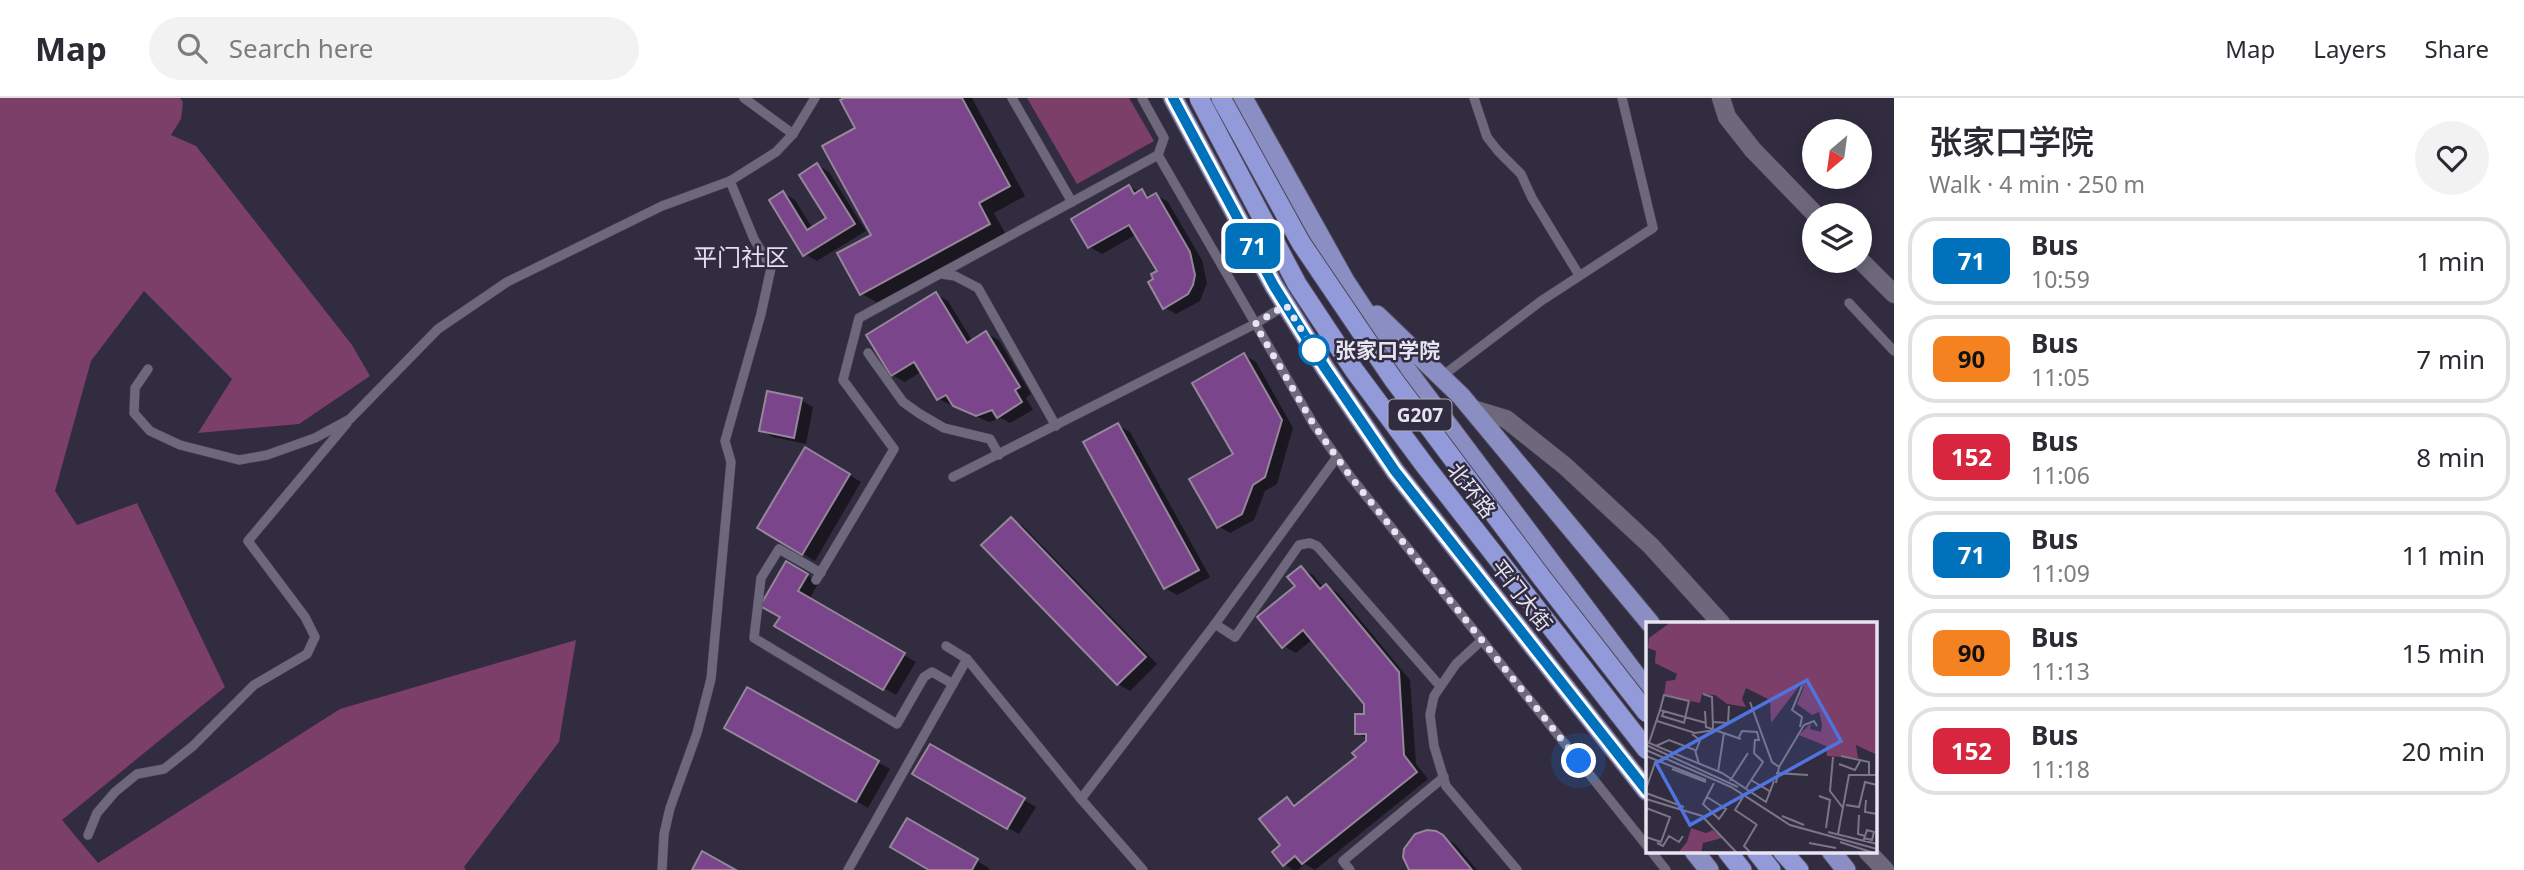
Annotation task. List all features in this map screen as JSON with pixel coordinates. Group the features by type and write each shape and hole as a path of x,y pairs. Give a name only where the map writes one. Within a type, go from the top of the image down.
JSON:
{"highway":[{"name":"北环路","path":"1199,98 1297,284 1354,370 1426,467 1646,749"},
{"name":"北环路","path":"1222,98 1301,243 1393,379 1646,712"},
{"path":"1542,578 1646,697"},
{"path":"1728,852 1742,870"},
{"path":"1757,852 1771,870"},
{"path":"1783,852 1799,870"}],"main road":[{"name":"平门大街","path":"1173,98 1289,310 1395,471 1646,790"},
{"name":"平门大街","path":"1243,98 1345,281 1379,333 1646,689"},
{"path":"1289,310 1345,281 1473,409 1649,622"},
{"path":"1695,852 1709,870"},
{"path":"1774,852 1788,870"},
{"path":"1832,852 1846,870"}],"street":[{"path":"1721,98 1727,117 1753,150 1804,203"},
{"path":"1872,272 1894,294"},
{"path":"1473,409 1506,419 1565,466 1651,546 1720,622"},
{"path":"1868,852 1885,870"}],"lane":[{"path":"744,98 793,134"},
{"path":"88,835 97,813 115,792 136,774 164,769 193,746 254,685 307,654 315,637 305,617 248,541 350,419 438,329 508,282 662,206 730,181 776,152 793,134 815,98"},
{"path":"1012,98 1072,202"},
{"path":"953,684 932,672 924,677 897,724 754,638 761,578 779,549 818,576 894,449 843,380 859,318 1157,155 1164,138 1142,98"},
{"path":"1474,98 1487,137 1521,174 1532,198 1579,275"},
{"path":"1441,377 1541,300 1653,228 1622,98"},
{"path":"1157,155 1314,425 1482,640 1646,842"},
{"path":"662,870 664,834 670,808 697,733 711,678 731,462 725,441 761,314 771,268 754,239 730,181"},
{"path":"940,274 955,275 978,288 1056,426"},
{"path":"1849,303 1894,351"},
{"path":"953,478 1255,324 1289,310"},
{"path":"868,353 904,402 944,428 990,439 999,455"},
{"path":"148,369 135,388 134,413 150,431 180,444 226,457 239,460 267,455 315,438 350,419"},
{"path":"1081,799 1215,624 1337,457"},
{"path":"1215,624 1235,637 1299,545 1310,543 1317,546 1440,686"},
{"path":"1482,640 1456,664 1434,696 1430,715 1434,746 1446,786 1517,870"},
{"path":"946,646 967,659 1081,799 1143,870"},
{"path":"848,870 967,659"},
{"path":"1350,870 1343,861 1444,778"},
{"path":"1652,852 1666,870"}],"shaded area":[{"path":"0,98 180,98 183,102 181,119 171,135 196,146 352,345 370,376 299,424 198,433 232,379 144,291 91,361 55,491 77,525 137,503 225,687 62,820 98,863 340,709 576,640 559,742 464,867 466,870 0,870"},
{"path":"1027,98 1129,98 1154,141 1077,184"}],"building":[{"path":"962,98 1010,186 979,203 990,224 860,295 837,253 871,235 822,146 855,128 840,100"},
{"path":"817,163 855,224 803,256 769,200 783,191 807,230 826,218 799,175"},
{"path":"1129,185 1134,194 1142,189 1147,198 1156,193 1190,252 1195,275 1193,285 1188,294 1163,309 1148,282 1153,279 1151,274 1157,271 1129,225 1088,248 1071,219"},
{"path":"936,292 967,343 986,331 1020,387 1015,390 1022,402 997,418 992,410 976,416 953,406 946,395 937,400 914,362 891,376 866,335"},
{"path":"1244,353 1282,420 1265,477 1253,485 1242,514 1217,528 1189,479 1233,454 1192,383"},
{"path":"767,391 802,398 794,438 759,431"},
{"path":"1118,423 1199,570 1164,589 1083,442"},
{"path":"805,447 850,474 802,555 757,528"},
{"path":"1011,517 1146,657 1117,685 981,545"},
{"path":"786,561 808,574 798,591 905,653 883,690 774,626 780,617 760,606"},
{"path":"1301,566 1320,589 1326,584 1399,672 1404,755 1417,772 1302,864 1295,856 1283,866 1272,852 1280,845 1259,819 1287,797 1294,806 1356,757 1352,753 1366,741 1366,734 1355,734 1355,714 1364,714 1364,704 1303,630 1282,648 1257,617 1295,586 1287,577"},
{"path":"747,687 879,761 856,802 724,728"},
{"path":"930,744 1025,798 1007,829 912,774"},
{"path":"907,818 978,859 972,870 929,870 890,847"},
{"path":"1427,830 1443,835 1472,870 1409,870 1403,857 1404,849 1415,834"},
{"path":"702,851 736,870 692,870"}],"bus line":[{"name":"71","path":"1173,98 1274,286 1325,368 1395,471 1646,790"}],"place":[{"name":"张家口学院","path":"1314,350"}],"district":[{"name":"平门社区","path":"741,256"}],"route":[{"path":"1314,350 1286,305 1255,324 1314,425 1350,476 1579,761"}]}
